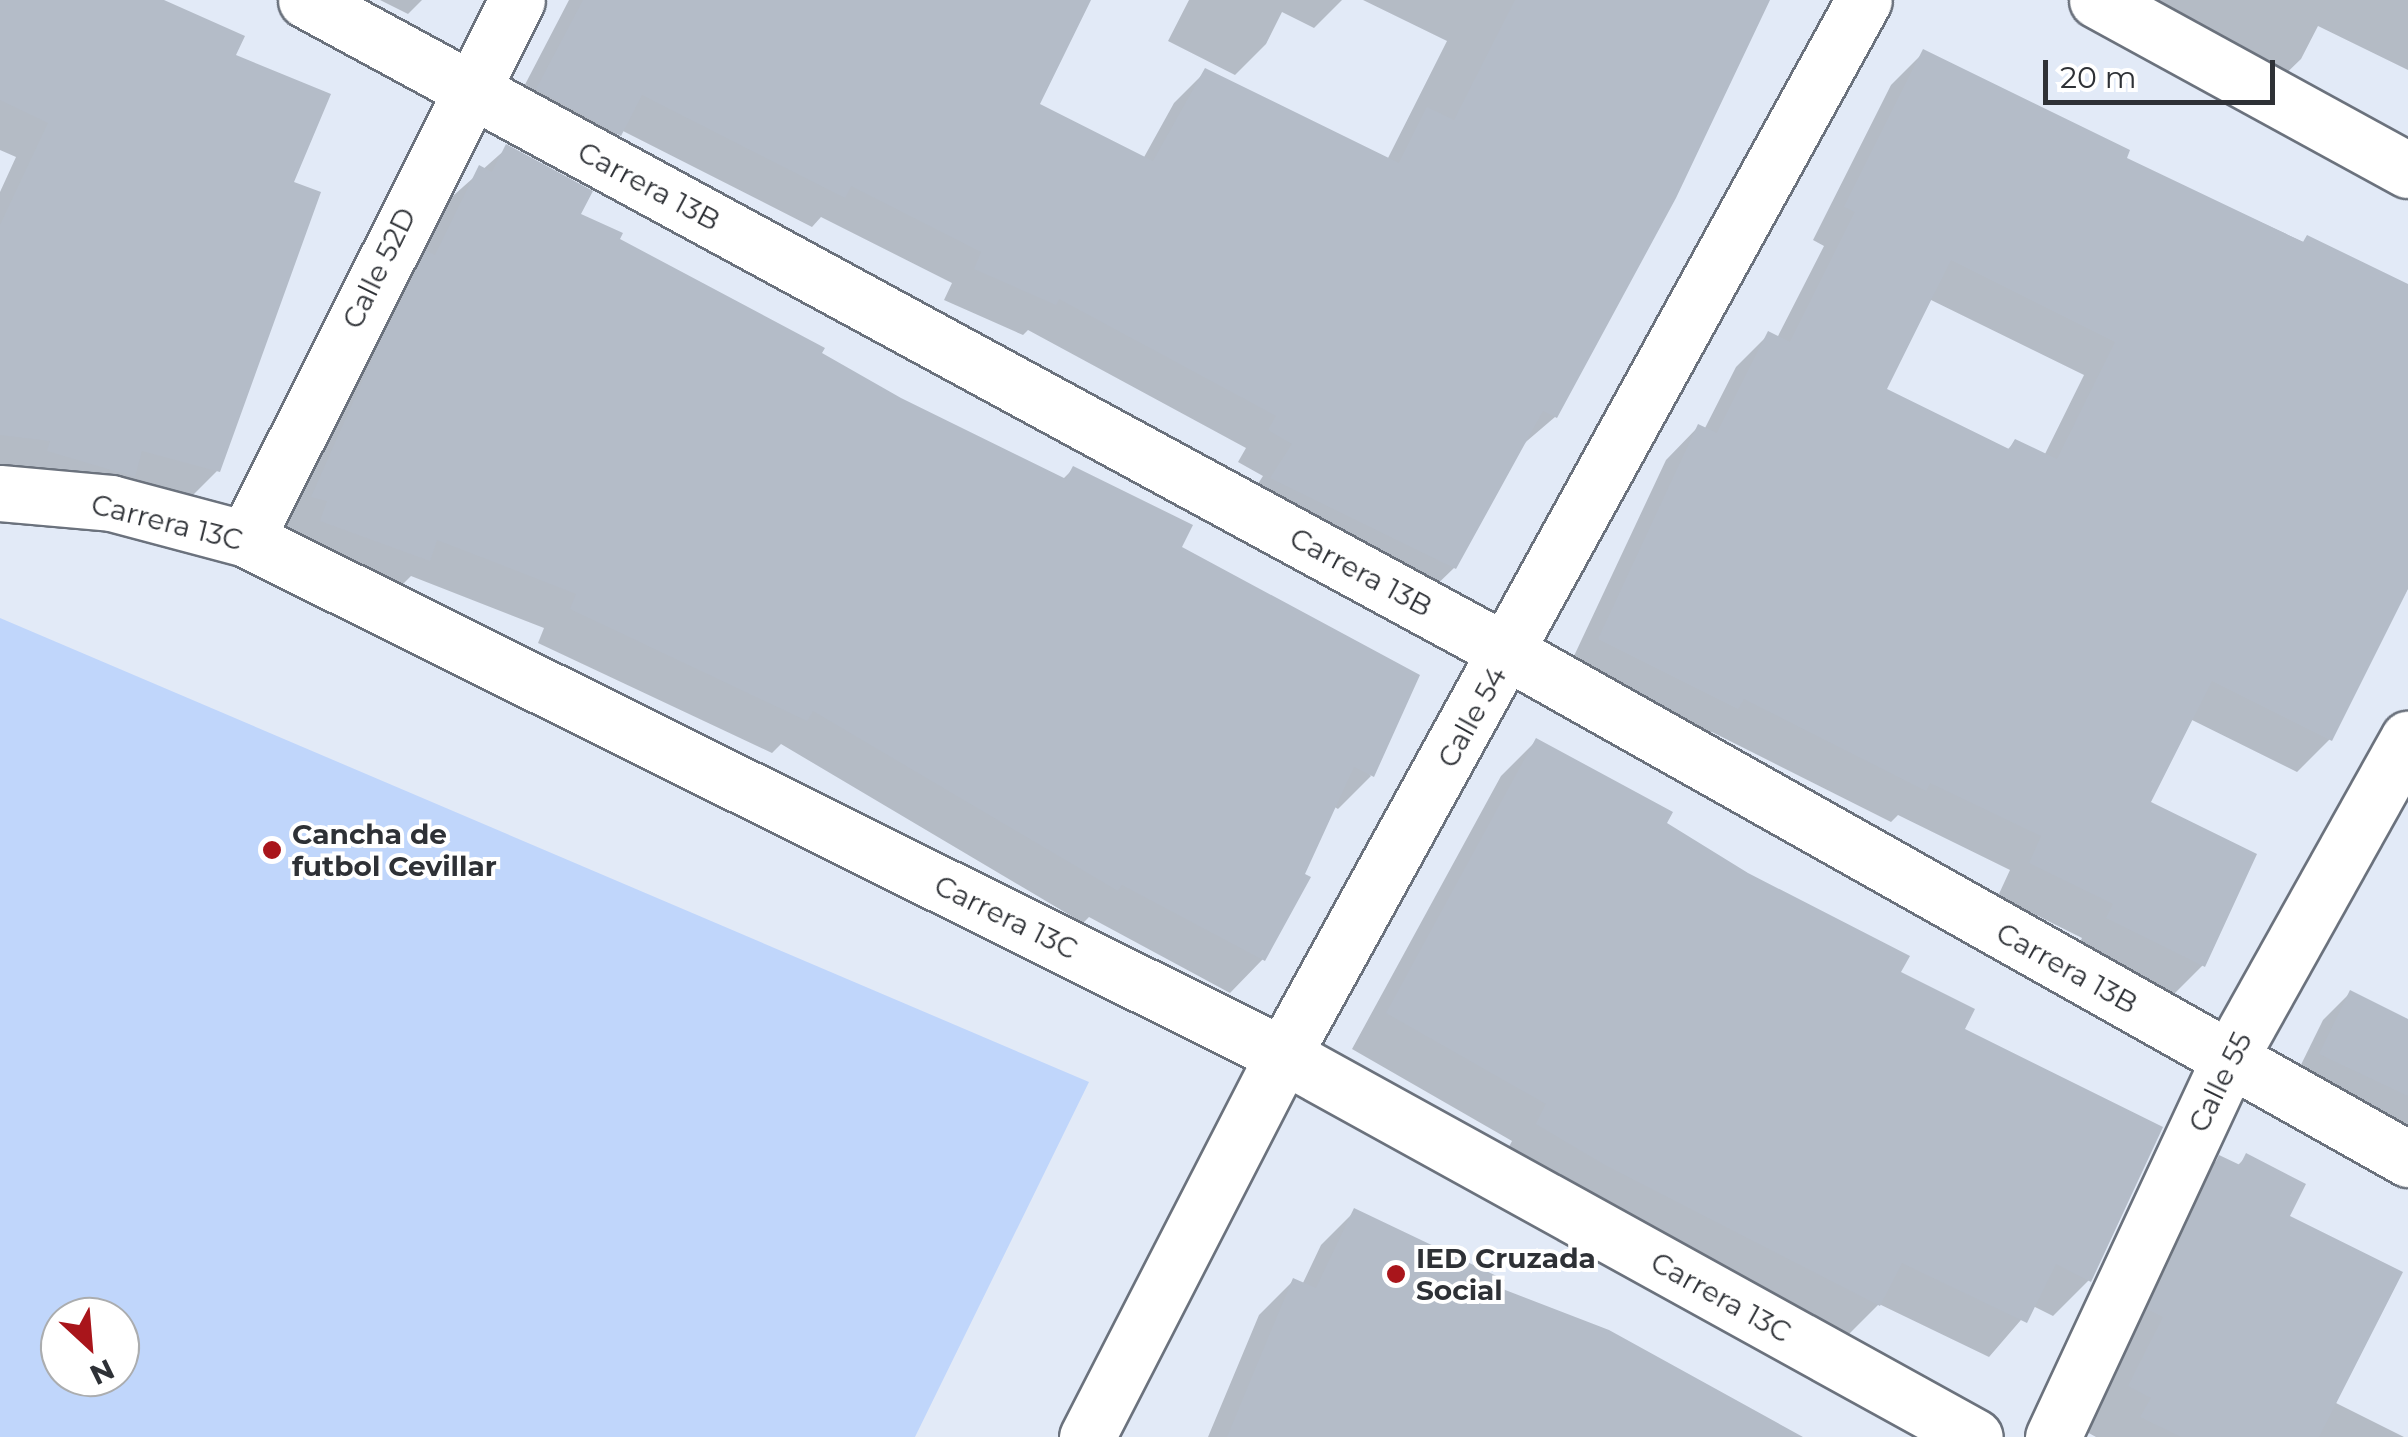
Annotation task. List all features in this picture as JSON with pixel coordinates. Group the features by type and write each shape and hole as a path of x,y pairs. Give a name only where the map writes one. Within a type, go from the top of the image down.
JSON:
{"street":[{"name":"Carrera 13B","path":"306,0 1508,653 2408,1159"},
{"name":"Calle 52D","path":"246,540 468,88 517,0"},
{"name":"Calle 54","path":"1087,1437 1282,1055 1508,653 1864,0"},
{"path":"2097,0 2408,170"},
{"name":"Carrera 13C","path":"0,493 111,502 246,540 1282,1055 1975,1437"},
{"name":"Calle 55","path":"2053,1437 2229,1059 2408,739"}],"shaded area":[{"name":"Cancha de futbol Cevillar","path":"0,618 1089,1082 915,1437 0,1437"}],"building":[{"path":"0,0 164,0 245,36 236,55 331,94 294,182 321,192 220,472 142,451 135,477 47,451 50,441 0,435 0,225 48,123 0,100"},
{"path":"583,0 1091,0 1040,104 1153,161 1205,68 1399,163 1427,107 1454,120 1515,0 1770,0 1676,198 1557,418 1543,411 1456,569 1270,478 1292,444 1268,430 1276,416 1059,299 1056,305 974,269 981,252 851,186 845,198 642,95 621,136 536,89"},
{"path":"1923,49 2130,150 2127,158 2303,242 2307,235 2408,284 2408,589 2332,741 2212,681 2151,802 2257,854 2205,967 2106,918 2113,904 2029,863 2041,836 1930,783 1926,791 1744,699 1738,709 1598,639 1698,424 1717,433 1768,331 1790,342 1855,212 1844,207","holes":["1951,260 2115,342 2057,459 2015,439 2009,449 1887,389"]},
{"path":"506,144 593,191 581,214 623,233 620,239 825,348 822,353 901,398 1066,479 1073,466 1193,525 1182,547 1420,675 1374,777 1354,767 1305,874 1311,877 1265,961 1122,885 1118,891 813,711 807,721 570,609 576,594 437,540 430,561 320,521 327,501 311,497 376,350 426,251 435,255 479,165 492,172"},
{"path":"1536,738 1673,812 1667,823 1748,873 1910,956 1901,972 1975,1009 1965,1029 2163,1127 2091,1282 2056,1264 2027,1323 1902,1263 1880,1306 1605,1165 1536,1124 1546,1104 1386,1013"},
{"path":"2350,990 2408,1019 2408,1096 2319,1054"},
{"path":"2246,1153 2306,1184 2290,1216 2403,1272 2319,1437 2181,1437 2140,1417 2151,1398 2128,1386 2163,1317 2147,1309 2219,1155 2240,1165"},
{"path":"1354,1208 1505,1280 1500,1288 1609,1330 1803,1437 1227,1437 1293,1278 1316,1288"}],"place":[{"name":"Cancha de futbol Cevillar","path":"272,850"},
{"name":"IED Cruzada Social","path":"1396,1274"}]}
